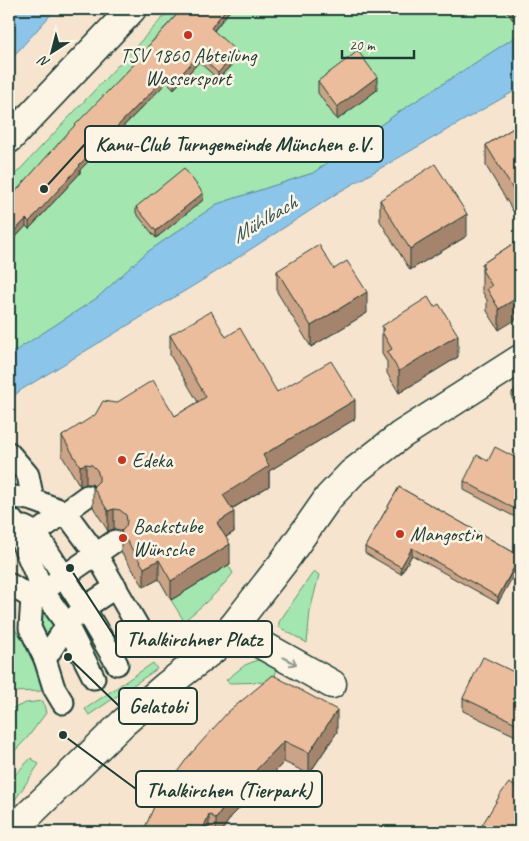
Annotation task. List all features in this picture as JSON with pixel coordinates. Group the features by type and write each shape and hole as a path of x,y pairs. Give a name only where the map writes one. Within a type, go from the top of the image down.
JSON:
{"street":[{"path":"9,139 132,9"},
{"path":"10,832 123,723 166,686 215,648 292,550 329,496 352,473 401,435 520,360"},
{"path":"9,453 28,475 33,500"},
{"path":"9,496 33,500 65,512 96,554 148,644"},
{"path":"36,533 87,496"},
{"path":"11,520 36,533 117,664"},
{"path":"11,520 37,595 30,628 45,659 54,688 55,698"},
{"path":"37,595 114,541"},
{"path":"9,584 37,595 67,625 94,678"},
{"path":"45,659 67,625 84,608 116,588"},
{"path":"232,628 332,684"}],"green space":[{"path":"171,9 520,9 520,34 399,112 313,173 217,204 146,253 97,298 9,355 9,181"},
{"path":"228,565 233,573 228,580 210,599 184,621 171,600"},
{"path":"314,571 319,575 310,611 307,643 279,627 279,622"},
{"path":"43,607 56,622 48,644 35,632 44,612"},
{"path":"9,621 28,647 45,677 43,691 9,692"},
{"path":"260,659 276,669 275,682 229,683 226,680 245,665"},
{"path":"153,663 157,669 89,715 85,709"},
{"path":"43,701 46,713 28,737 9,757 9,710 26,703"},
{"path":"31,758 39,764 9,809 9,781"}],"water":[{"path":"9,9 56,9 9,61"},
{"name":"Mühlbach","path":"520,34 520,88 339,192 211,275 21,390 9,400 9,355 97,298 146,253 217,204 313,173 399,112"}],"building":[{"path":"182,9 226,9 211,28 237,52 218,73 199,55 174,82 167,76 79,165 29,222 26,219 9,237 9,199 75,125 142,56 140,55"},
{"path":"358,51 377,77 337,107 318,81"},
{"path":"520,124 520,191 516,194 486,145"},
{"path":"435,164 467,214 410,249 380,200"},
{"path":"184,168 203,193 156,231 136,207"},
{"path":"520,239 520,296 499,309 487,289 492,286 482,270 484,269 482,264"},
{"path":"319,245 334,269 347,261 367,292 311,326 277,271"},
{"path":"428,297 434,307 439,304 458,335 399,371 387,352 392,349 382,332 384,331 382,326"},
{"path":"211,311 226,337 240,328 277,392 331,361 355,400 263,455 269,466 223,495 234,512 217,523 230,544 171,581 159,560 144,568 121,532 126,526 126,515 120,510 108,511 93,487 99,481 97,470 92,465 80,466 62,436 95,415 103,401 116,403 153,380 175,416 206,397 170,335"},
{"path":"520,387 520,398 512,392"},
{"path":"495,447 520,460 520,499 515,509 464,481 477,455 488,461"},
{"path":"399,487 520,556 498,597 412,548 401,567 365,547"},
{"path":"483,657 520,675 520,725 463,698"},
{"path":"273,675 337,710 309,753 284,741 231,796 216,819 209,814 202,832 143,832 157,800 188,757 228,712"},
{"path":"509,783 520,789 520,832 478,832 502,792"}],"place":[{"name":"TSV 1860 Abteilung Wassersport","path":"188,35"},
{"name":"Kanu-Club Turngemeinde München e.V.","path":"44,189"},
{"name":"Edeka","path":"122,460"},
{"name":"Mangostin","path":"400,534"},
{"name":"Backstube Wünsche","path":"123,538"},
{"name":"Thalkirchner Platz","path":"70,568"},
{"name":"Gelatobi","path":"68,657"},
{"name":"Thalkirchen (Tierpark)","path":"63,735"}]}
